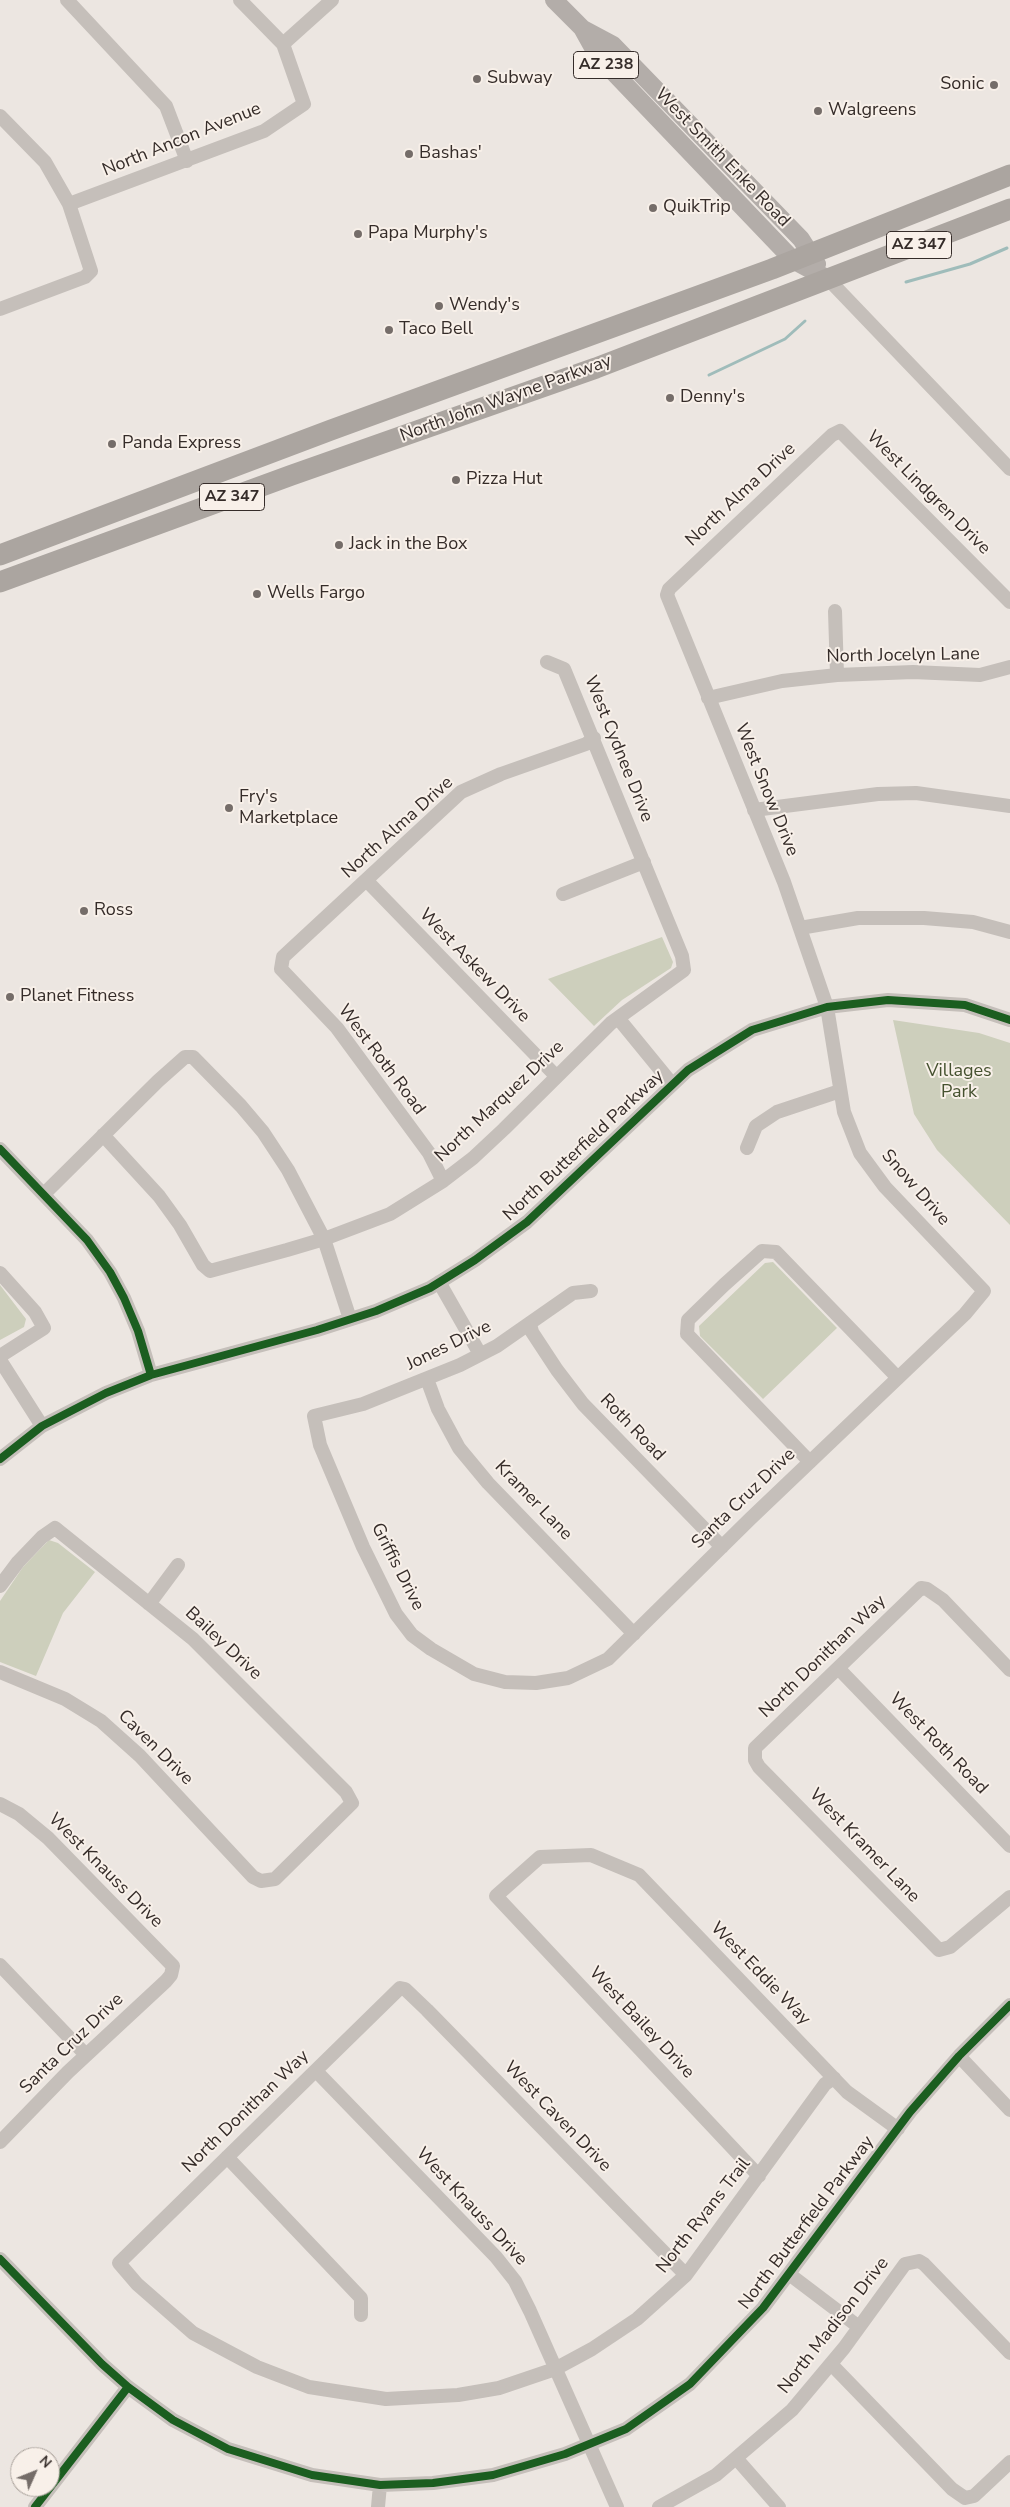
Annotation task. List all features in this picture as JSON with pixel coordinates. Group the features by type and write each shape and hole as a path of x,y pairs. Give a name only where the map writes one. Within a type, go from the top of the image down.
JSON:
{"highway":[{"name":"AZ 347","path":"0,555 802,257 1010,175"},
{"name":"North John Wayne Parkway","path":"0,582 337,459 596,368 1010,209"},
{"path":"337,459 387,427 390,421 388,411"}],"main road":[{"name":"West Smith Enke Road","path":"554,0 582,28 597,55 637,96 802,257 828,279"},
{"name":"West Smith Enke Road","path":"582,28 613,45 704,139 800,239 802,257"},
{"path":"637,96 651,97 690,136 704,139"}],"street":[{"path":"67,0 166,106 187,161"},
{"path":"240,0 283,44 332,0"},
{"name":"North Ancon Avenue","path":"69,204 264,131 304,104 283,44"},
{"path":"0,116 45,162 69,204 90,266 89,274 85,277 0,309"},
{"name":"West Smith Enke Road","path":"828,279 1010,469"},
{"name":"North Alma Drive","path":"669,589 832,435 840,431"},
{"name":"West Lindgren Drive","path":"840,431 863,452 1010,602"},
{"name":"West Snow Drive","path":"669,589 667,595 800,928 826,1007"},
{"path":"836,611 837,675"},
{"name":"West Cydnee Drive","path":"548,662 564,669 594,738 682,956 684,970"},
{"name":"North Jocelyn Lane","path":"708,698 782,681 837,675 914,672 980,675 1010,667"},
{"name":"North Alma Drive","path":"281,969 283,957 461,792 501,774 586,744 594,738"},
{"path":"754,810 878,794 916,794 1010,806"},
{"path":"564,894 644,862"},
{"name":"West Askew Drive","path":"366,880 556,1076"},
{"path":"800,928 858,918 924,918 973,922 1010,932"},
{"name":"West Roth Road","path":"281,969 337,1028 429,1153 442,1181"},
{"name":"North Marquez Drive","path":"104,1135 159,1196 180,1225 203,1265 210,1271 324,1239 390,1214 442,1181 473,1158 618,1018 684,970"},
{"name":"North Butterfield Parkway","path":"0,1459 42,1426 90,1400 151,1375 376,1311 438,1282 475,1260 527,1222 688,1070 752,1030 826,1007 888,1000 965,1005 1010,1020"},
{"name":"Snow Drive","path":"826,1007 844,1112 860,1153 885,1187 984,1292"},
{"path":"618,1018 672,1084"},
{"path":"44,1194 158,1081 185,1057 193,1057 223,1086 263,1132 288,1170 324,1239 350,1319"},
{"path":"747,1148 756,1126 777,1112 840,1091"},
{"path":"0,1149 87,1240 110,1272 124,1298 138,1331 151,1375"},
{"path":"810,1462 691,1339 686,1328 688,1320 724,1285 757,1255 768,1250 782,1258 898,1378"},
{"path":"0,1273 35,1312 44,1328 0,1356"},
{"path":"438,1282 480,1354"},
{"name":"Jones Drive","path":"314,1416 363,1404 427,1379 497,1346 573,1293 591,1291"},
{"name":"Santa Cruz Drive","path":"505,1682 536,1683 568,1678 608,1659 965,1314 984,1292"},
{"name":"Roth Road","path":"530,1324 532,1332 557,1370 583,1404 722,1547"},
{"path":"0,1360 42,1426"},
{"name":"Kramer Lane","path":"427,1379 438,1409 459,1448 488,1482 634,1634"},
{"name":"Griffis Drive","path":"314,1416 320,1444 363,1547 396,1614 412,1635 431,1649 474,1674 505,1682"},
{"name":"Bailey Drive","path":"1,1581 42,1537 55,1528 194,1639 346,1792 352,1803 274,1879 261,1881"},
{"path":"149,1604 178,1565"},
{"name":"North Donithan Way","path":"756,1760 754,1748 921,1588 927,1589 943,1600 1010,1670"},
{"name":"West Roth Road","path":"838,1668 1010,1846"},
{"name":"Caven Drive","path":"0,1672 65,1699 101,1721 140,1756 254,1877 261,1881"},
{"name":"West Kramer Lane","path":"756,1760 759,1767 939,1950 950,1947 1010,1897"},
{"name":"West Knauss Drive","path":"0,1804 19,1814 48,1838 173,1966 171,1975"},
{"name":"West Bailey Drive","path":"591,1854 540,1857 496,1896 759,2176"},
{"name":"West Eddie Way","path":"591,1854 639,1875 847,2092 898,2129"},
{"path":"0,1965 86,2055"},
{"name":"Santa Cruz Drive","path":"0,2142 86,2055 171,1975"},
{"name":"North Donithan Way","path":"119,2263 400,1988"},
{"name":"West Caven Drive","path":"400,1988 405,1989 427,2010 686,2275"},
{"name":"North Butterfield Parkway","path":"0,2259 102,2364 128,2387 173,2420 228,2449 312,2475 380,2485 433,2483 493,2476 589,2446 626,2430 690,2384 763,2308 898,2129 959,2056 1010,2005"},
{"path":"959,2056 1010,2110"},
{"name":"West Knauss Drive","path":"316,2070 496,2257 515,2280 617,2507"},
{"name":"North Ryans Trail","path":"119,2263 137,2284 193,2333 257,2368 309,2386 386,2399 458,2395 499,2388 555,2369 592,2349 637,2319 686,2275 825,2084 834,2078"},
{"path":"227,2158 361,2298 360,2315"},
{"name":"North Madison Drive","path":"659,2507 716,2475 792,2410 831,2364 905,2264 919,2261 1010,2353"},
{"path":"789,2274 859,2327"},
{"path":"831,2364 939,2475 965,2498 974,2496 1010,2462"},
{"path":"35,2507 128,2387"},
{"path":"736,2458 779,2507"},
{"path":"378,2507 380,2485"}],"green space":[{"path":"662,937 673,962 671,968 622,1000 594,1026 548,979"},
{"name":"Villages Park","path":"893,1020 979,1033 1010,1043 1010,1225 937,1150 914,1114"},
{"path":"773,1262 837,1328 763,1399 700,1336 699,1326 765,1263"},
{"path":"0,1285 26,1319 24,1327 0,1340"},
{"path":"49,1540 58,1543 95,1572 63,1613 36,1676 0,1662 0,1601 23,1567"}],"waterway":[{"path":"906,282 970,264 1007,248"},
{"path":"709,375 785,339 805,321"}],"cycle path":[{"path":"0,1459 42,1426 106,1393 151,1375 317,1330 376,1311 430,1288 475,1260 527,1222 688,1070 752,1030 827,1007 888,1000 965,1005 1010,1020"},
{"path":"0,1149 87,1240 110,1272 124,1298 138,1331 151,1375"},
{"path":"0,2259 102,2364 128,2387 173,2420 228,2449 312,2475 380,2485 433,2483 493,2475 565,2454 626,2429 690,2384 763,2308 910,2112 959,2056 1010,2005"},
{"path":"35,2507 128,2387"}],"place":[{"name":"Subway","path":"477,79"},
{"name":"Sonic","path":"994,85"},
{"name":"Walgreens","path":"818,111"},
{"name":"Bashas'","path":"409,154"},
{"name":"QuikTrip","path":"653,208"},
{"name":"Papa Murphy's","path":"358,234"},
{"name":"Wendy's","path":"439,306"},
{"name":"Taco Bell","path":"389,330"},
{"name":"Denny's","path":"670,398"},
{"name":"Panda Express","path":"112,444"},
{"name":"Pizza Hut","path":"456,480"},
{"name":"Jack in the Box","path":"339,545"},
{"name":"Wells Fargo","path":"257,594"},
{"name":"Fry's Marketplace","path":"229,808"},
{"name":"Ross","path":"84,911"},
{"name":"Planet Fitness","path":"10,997"}]}
